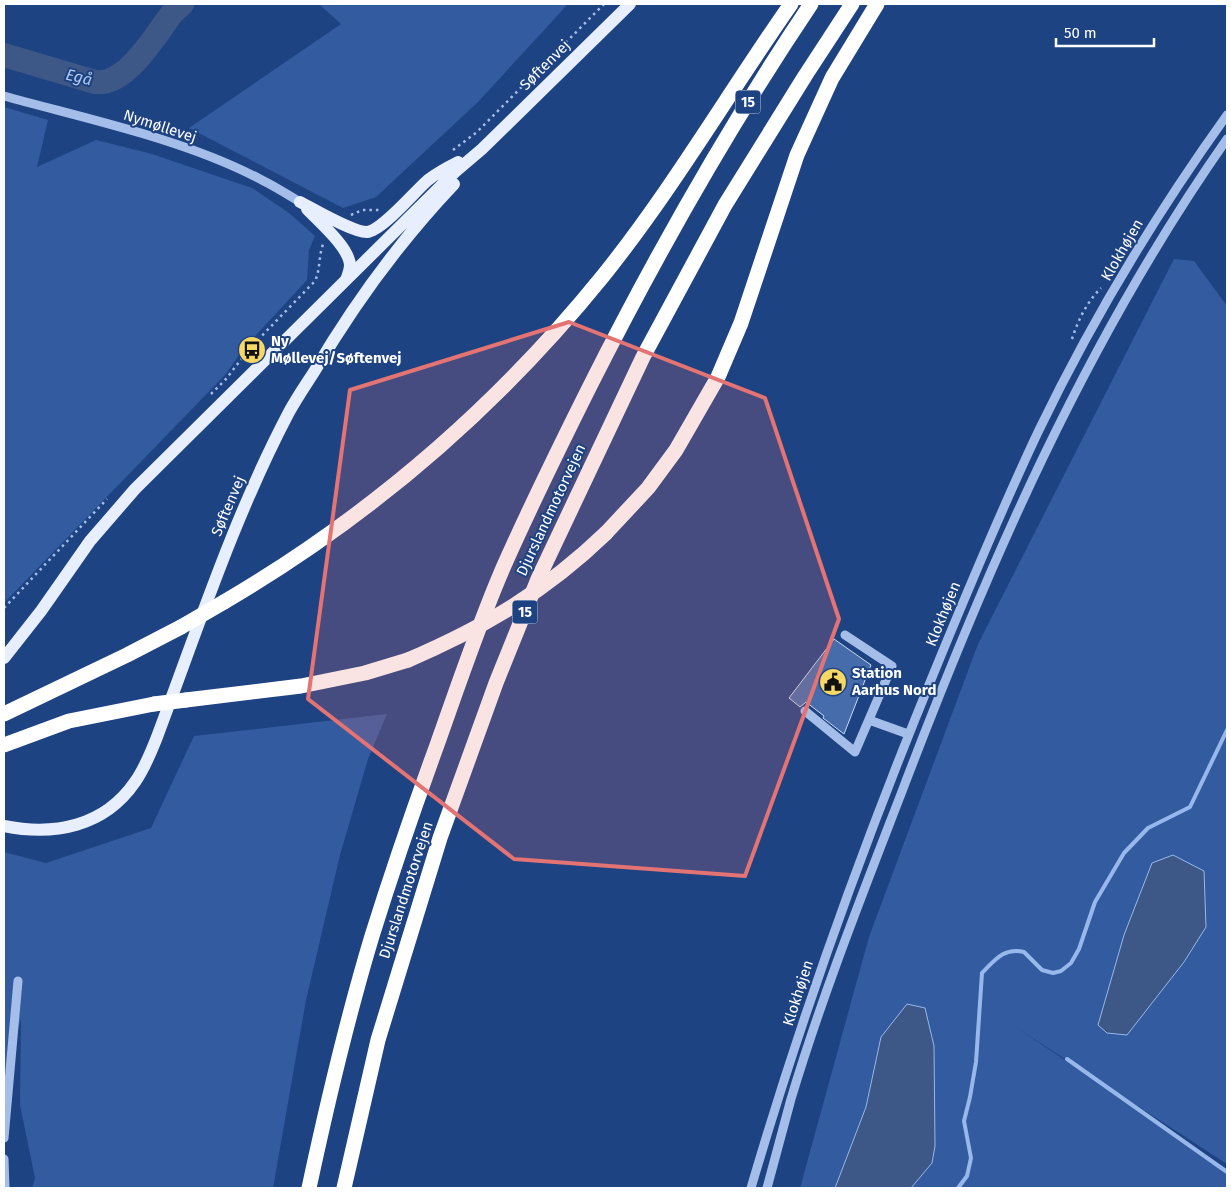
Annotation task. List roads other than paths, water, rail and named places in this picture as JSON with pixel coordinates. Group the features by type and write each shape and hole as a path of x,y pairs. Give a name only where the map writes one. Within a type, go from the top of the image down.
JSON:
{"highway":[{"path":"4,714 127,655 224,602 277,570 369,505 408,474 460,428 516,375 603,276 664,192 790,4"},
{"name":"Djurslandmotorvejen","path":"309,1188 346,1031 372,936 405,834 463,672 503,570 560,446 612,343 687,203 762,79 812,4"},
{"name":"Djurslandmotorvejen","path":"344,1188 378,1040 434,855 496,683 538,580 643,356 725,205 852,4"},
{"path":"4,744 69,720 154,704 301,686 365,673 408,660 480,627 530,596 578,560 648,488 676,450 718,377 741,323 797,155 832,78 877,4"}],"main road":[{"name":"Søftenvej","path":"4,658 17,643 85,548 142,482 455,172 482,149 630,4"},
{"name":"Søftenvej","path":"4,826 33,831 69,828 100,816 123,797 135,783 157,737 244,507 289,413 329,346 374,280 482,149"},
{"path":"300,202 343,224 369,232 380,227 428,180 451,165 482,149"},
{"path":"300,202 346,252 350,267 345,281"}],"street":[{"name":"Nymøllevej","path":"4,96 193,150 261,179 300,202"},
{"name":"Klokhøjen","path":"751,1188 778,1095 831,938 908,734 983,554 1040,429 1092,329 1153,224 1227,115"},
{"name":"Klokhøjen","path":"767,1188 792,1098 844,944 925,729 996,558 1053,436 1103,338 1166,231 1227,139"},
{"path":"805,711 855,752 892,666 845,635"},
{"path":"869,720 908,734"},
{"path":"4,1138 18,980"},
{"path":"4,1159 5,1188"}],"waterway":[{"name":"Egå","path":"4,55 95,82 107,81 129,68 149,45 173,12 182,4"},
{"path":"958,1188 967,1176 971,1158 964,1121 976,1062 982,973 1000,956 1011,951 1024,952 1042,970 1053,973 1061,971 1071,963 1079,949 1095,902 1124,853 1148,828 1190,807 1227,730"},
{"path":"1067,1059 1227,1172"}],"place":[{"name":"Ny Møllevej/Søftenvej","path":"252,350"},
{"name":"Station Aarhus Nord","path":"833,682"}]}
